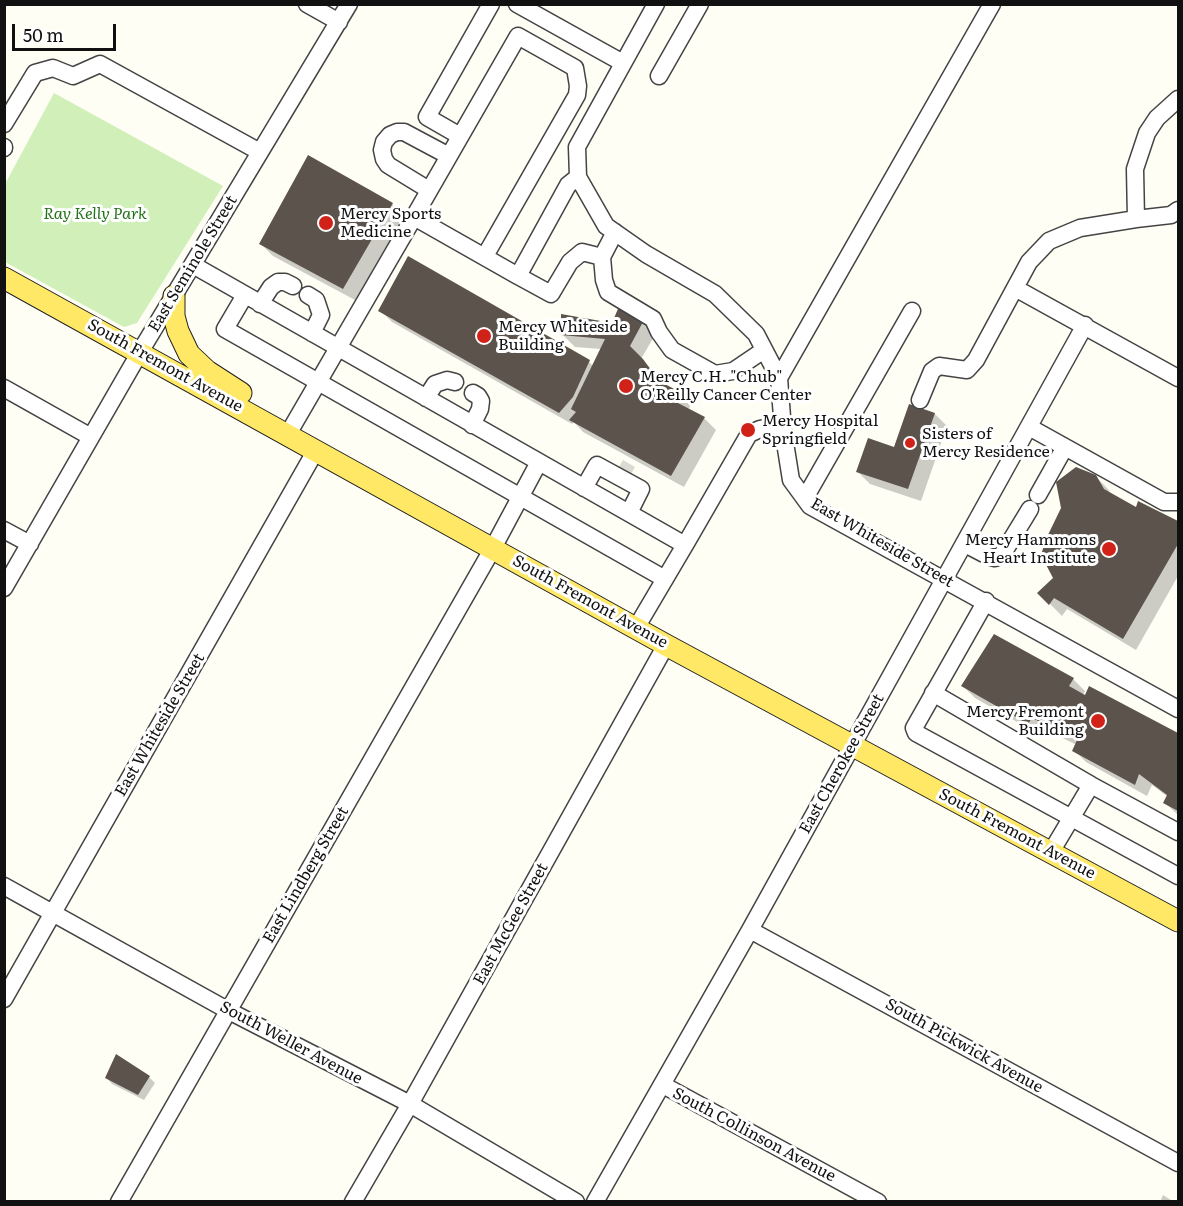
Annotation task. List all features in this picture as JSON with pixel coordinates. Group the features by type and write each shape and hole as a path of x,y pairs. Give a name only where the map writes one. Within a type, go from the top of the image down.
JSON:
{"main road":[{"name":"South Fremont Avenue","path":"4,278 666,645 1179,921"},
{"path":"174,296 174,316 189,354 207,371 273,416 288,434"}],"street":[{"path":"307,4 339,22"},
{"name":"East Seminole Street","path":"4,588 140,352 349,4"},
{"path":"460,136 427,117 491,4"},
{"path":"555,134 577,147 656,4"},
{"path":"660,76 700,4"},
{"path":"779,378 992,4"},
{"path":"288,434 518,36 524,9 623,63"},
{"path":"485,256 577,95 575,68 518,36"},
{"path":"4,124 35,73 53,68 73,76 100,64 260,152"},
{"path":"1136,219 1135,169 1147,133 1157,118 1179,99"},
{"path":"429,190 388,165 382,150 384,142 390,135 404,132 449,156"},
{"name":"East Whiteside Street","path":"577,147 578,177 606,226 646,254 715,294 756,334 779,378 791,480 810,506 1179,709"},
{"path":"518,276 568,185 578,177"},
{"path":"920,400 932,371 939,366 967,370 976,360 1029,262 1049,241 1080,228 1171,215 1179,210"},
{"path":"414,217 551,294 570,262 582,252 602,257"},
{"path":"615,232 602,257 604,280 608,291 653,319 672,350 715,374 733,371 764,350"},
{"path":"193,265 685,545"},
{"path":"260,304 271,287 278,282 285,282 293,286"},
{"path":"1015,288 1179,378"},
{"path":"245,295 225,329 665,579"},
{"path":"308,295 316,300 321,315 312,333"},
{"path":"805,498 912,311"},
{"name":"East Cherokee Street","path":"595,1202 750,930 1085,325"},
{"path":"426,398 435,384 447,380 455,382"},
{"path":"4,388 91,437"},
{"path":"472,425 480,409 481,401 473,393"},
{"path":"636,628 749,434 783,424"},
{"path":"1029,427 1164,502 1179,502"},
{"path":"965,544 988,556 995,558 1002,555 1065,447"},
{"name":"East Whiteside Street","path":"4,999 316,450"},
{"name":"East Lindberg Street","path":"120,1202 493,548 539,462"},
{"path":"584,488 597,465 605,462 625,470 641,484 641,489 628,513"},
{"path":"597,465 641,489"},
{"path":"4,530 30,544"},
{"path":"986,601 914,728 916,733 1179,876"},
{"name":"East McGee Street","path":"353,1202 666,645"},
{"path":"933,693 1179,832"},
{"path":"1051,852 1091,784"},
{"name":"South Weller Avenue","path":"4,886 229,1011 410,1104 576,1202"},
{"name":"South Pickwick Avenue","path":"750,930 1179,1163"},
{"name":"South Collinson Avenue","path":"663,1085 878,1202"}],"green space":[{"name":"Ray Kelly Park","path":"54,93 223,186 137,323 124,327 5,262 5,184"}],"building":[{"name":"Mercy Sports Medicine","path":"308,155 393,203 343,289 259,244"},
{"name":"Mercy Whiteside Building","path":"408,256 590,360 573,397 559,413 378,311"},
{"name":"Mercy C.H. \"Chub\" O'Reilly Cancer Center","path":"620,304 644,320 630,346 659,381 680,392 674,401 705,417 671,476 569,420 576,412 571,409 605,339 561,335 561,314 612,323"},
{"name":"Sisters of Mercy Residence","path":"909,404 935,413 908,489 856,472 868,438 894,447"},
{"name":"Mercy Hammons Heart Institute","path":"1076,467 1096,475 1104,489 1136,507 1138,501 1178,521 1178,544 1123,639 1054,598 1049,605 1037,593 1053,578 1041,555 1061,508 1056,482"},
{"name":"Mercy Fremont Building","path":"994,634 1074,678 1069,686 1085,695 1089,686 1178,733 1178,811 1163,803 1167,795 1139,774 1135,785 1072,751 1077,740 1032,718 1028,724 961,686"},
{"path":"116,1054 150,1076 138,1095 105,1078"}],"tunnel":[{"path":"619,467 631,474"}],"place":[{"name":"Mercy Sports Medicine","path":"326,223"},
{"name":"Mercy Whiteside Building","path":"484,336"},
{"name":"Mercy C.H. \"Chub\" O'Reilly Cancer Center","path":"626,386"},
{"name":"Mercy Hospital Springfield","path":"748,430"},
{"name":"Sisters of Mercy Residence","path":"910,443"},
{"name":"Mercy Hammons Heart Institute","path":"1109,549"},
{"name":"Mercy Fremont Building","path":"1098,721"}]}
